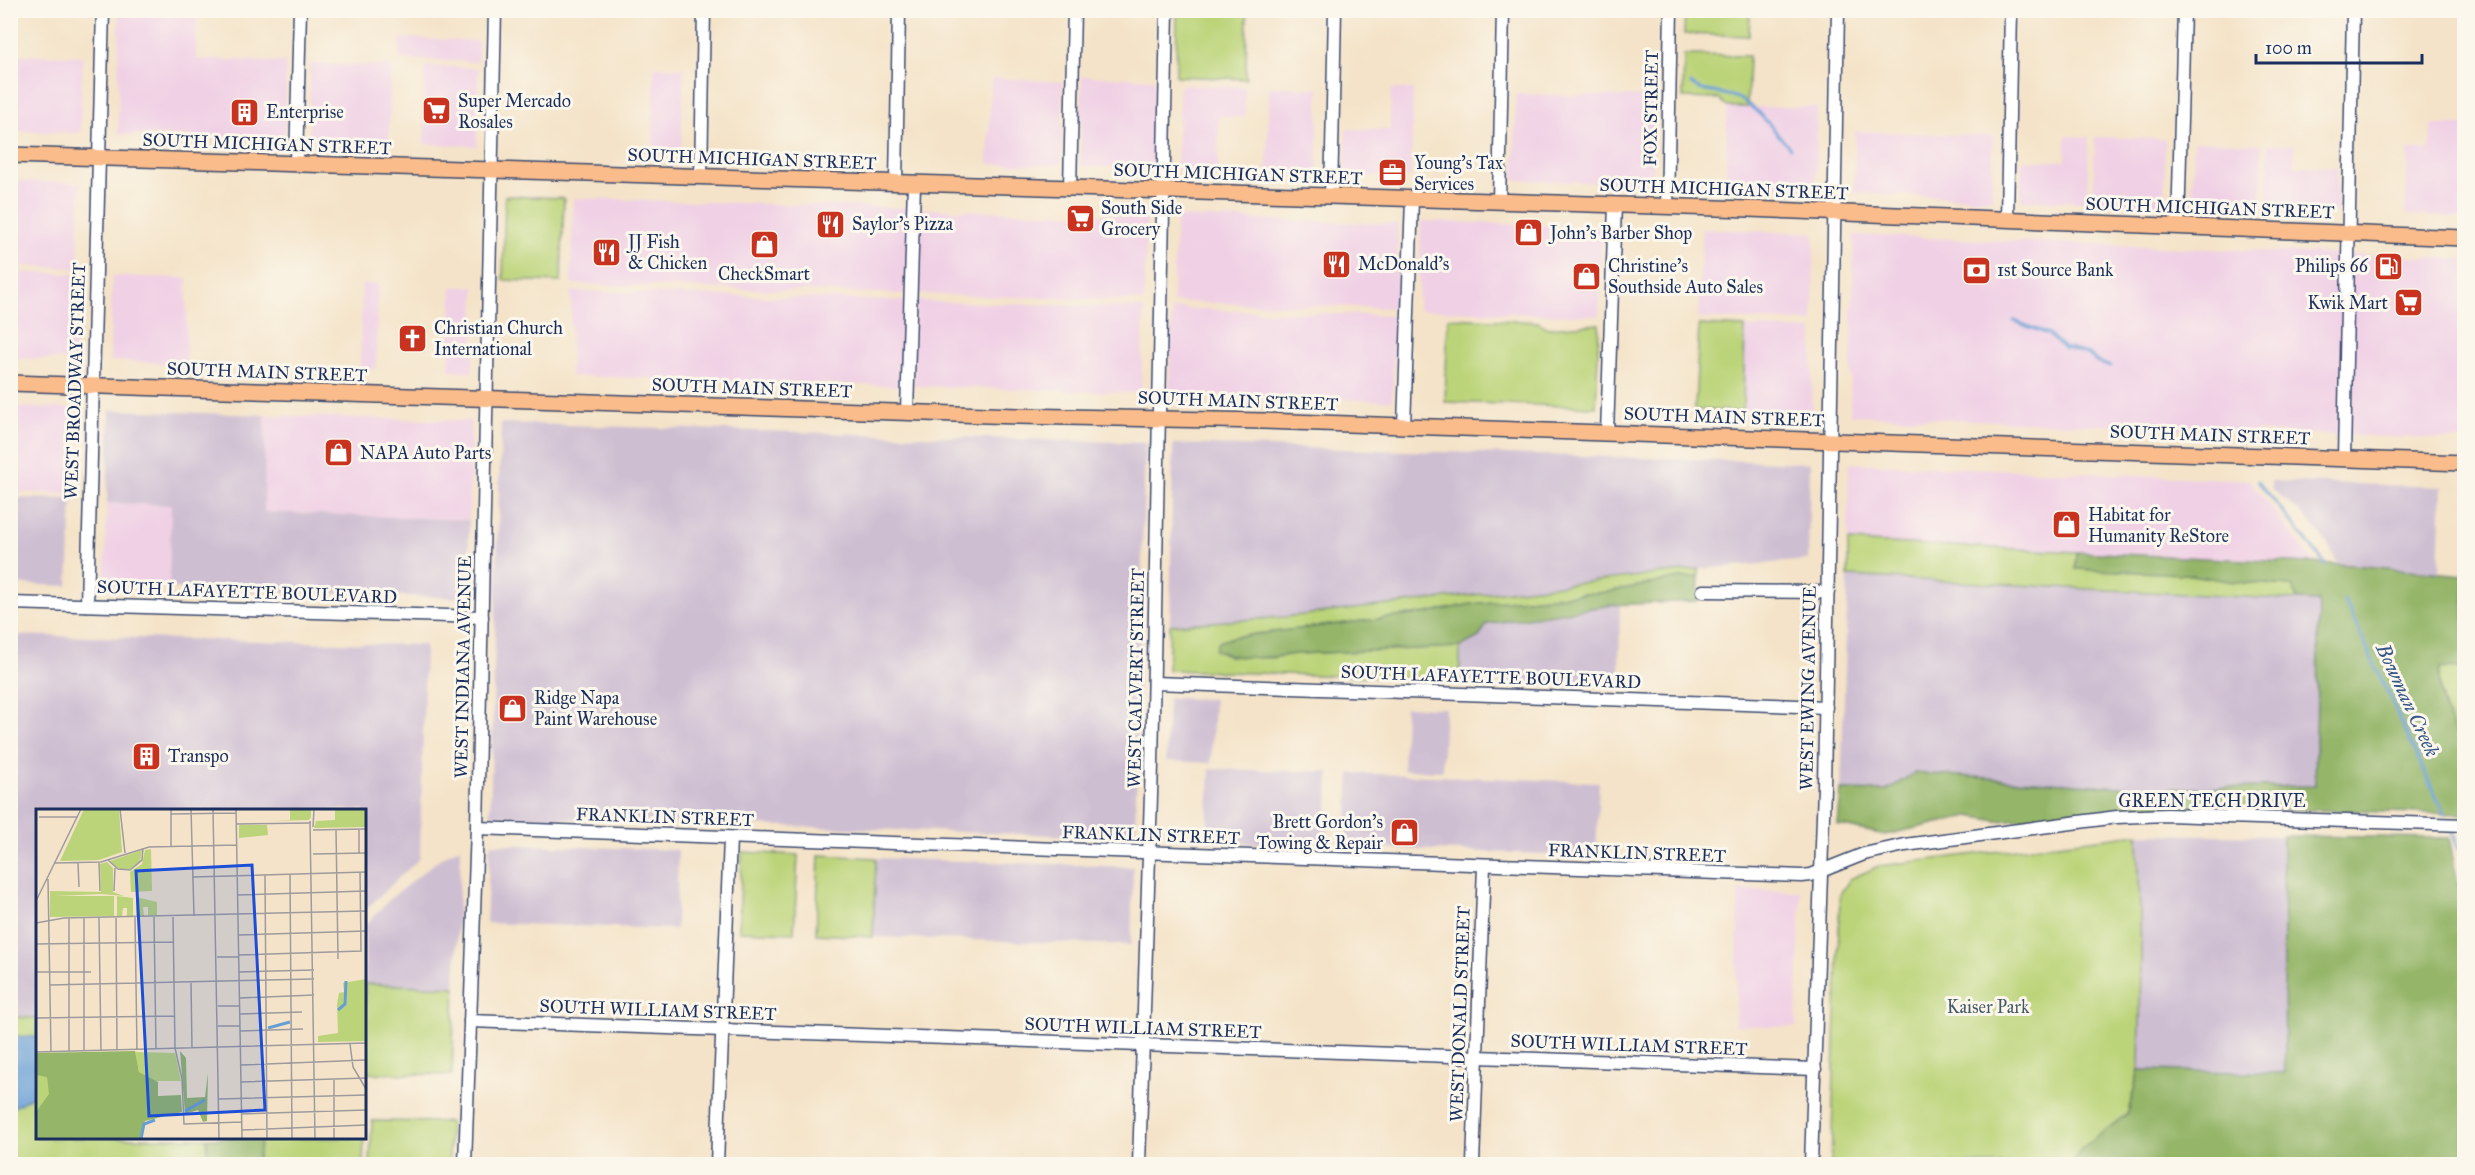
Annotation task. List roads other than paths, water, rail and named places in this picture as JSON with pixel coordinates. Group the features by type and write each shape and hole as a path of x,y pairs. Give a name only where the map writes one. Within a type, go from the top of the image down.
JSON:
{"main road":[{"name":"SOUTH MICHIGAN STREET","path":"10,155 1499,201 2464,238"},
{"name":"SOUTH MAIN STREET","path":"10,382 907,412 1158,417 2464,463"}],"street":[{"name":"WEST BROADWAY STREET","path":"87,605 103,10"},
{"path":"296,164 300,10"},
{"name":"WEST INDIANA AVENUE","path":"465,1164 477,828 495,10"},
{"path":"701,177 704,10"},
{"path":"896,183 899,10"},
{"path":"1070,188 1074,10"},
{"name":"WEST CALVERT STREET","path":"1138,1164 1154,683 1167,10"},
{"path":"1331,197 1335,10"},
{"path":"1499,201 1503,10"},
{"name":"FOX STREET","path":"1668,207 1671,10"},
{"name":"WEST EWING AVENUE","path":"1811,1164 1826,707 1838,10"},
{"path":"2007,219 2011,10"},
{"path":"2178,226 2184,10"},
{"path":"2344,459 2353,10"},
{"path":"907,412 914,184"},
{"path":"1404,426 1412,199"},
{"path":"1607,433 1615,205"},
{"path":"1703,591 1828,592"},
{"name":"SOUTH LAFAYETTE BOULEVARD","path":"10,603 482,617"},
{"name":"SOUTH LAFAYETTE BOULEVARD","path":"1154,683 1826,707"},
{"name":"GREEN TECH DRIVE","path":"1822,870 1864,854 1895,847 2117,817 2167,815 2464,825"},
{"name":"FRANKLIN STREET","path":"477,828 1789,876 1811,875 1822,870"},
{"path":"717,1164 720,1030 730,838"},
{"name":"WEST DONALD STREET","path":"1473,1164 1484,866"},
{"name":"SOUTH WILLIAM STREET","path":"470,1021 1815,1069"}],"water":[{"path":"11,1036 36,1037 36,1094 11,1109"}],"waterway":[{"name":"Bowman Creek","path":"1691,84 1701,89 1734,96 1747,103 1790,148"},
{"name":"Bowman Creek","path":"2014,321 2048,334 2064,348 2088,354 2096,361 2110,367"},
{"name":"Bowman Creek","path":"2258,481 2326,565"},
{"name":"Bowman Creek","path":"2344,599 2444,814"},
{"name":"Bowman Creek","path":"2452,832 2459,849"}],"place":[{"name":"Super Mercado Rosales","path":"437,111"},
{"name":"Enterprise","path":"245,112"},
{"name":"Young's Tax Services","path":"1393,173"},
{"name":"South Side Grocery","path":"1080,218"},
{"name":"Saylor's Pizza","path":"831,224"},
{"name":"John's Barber Shop","path":"1529,233"},
{"name":"CheckSmart","path":"764,245"},
{"name":"JJ Fish & Chicken","path":"607,252"},
{"name":"McDonald's","path":"1337,264"},
{"name":"Philips 66","path":"2389,266"},
{"name":"1st Source Bank","path":"1976,270"},
{"name":"Christine's Southside Auto Sales","path":"1587,276"},
{"name":"Kwik Mart","path":"2409,303"},
{"name":"Christian Church International","path":"413,338"},
{"name":"NAPA Auto Parts","path":"339,453"},
{"name":"Habitat for Humanity ReStore","path":"2067,525"},
{"name":"Ridge Napa Paint Warehouse","path":"513,708"},
{"name":"Transpo","path":"147,756"},
{"name":"Brett Gordon's Towing & Repair","path":"1404,832"}],"park label":[{"name":"Kaiser Park","path":"1988,1007"}]}
